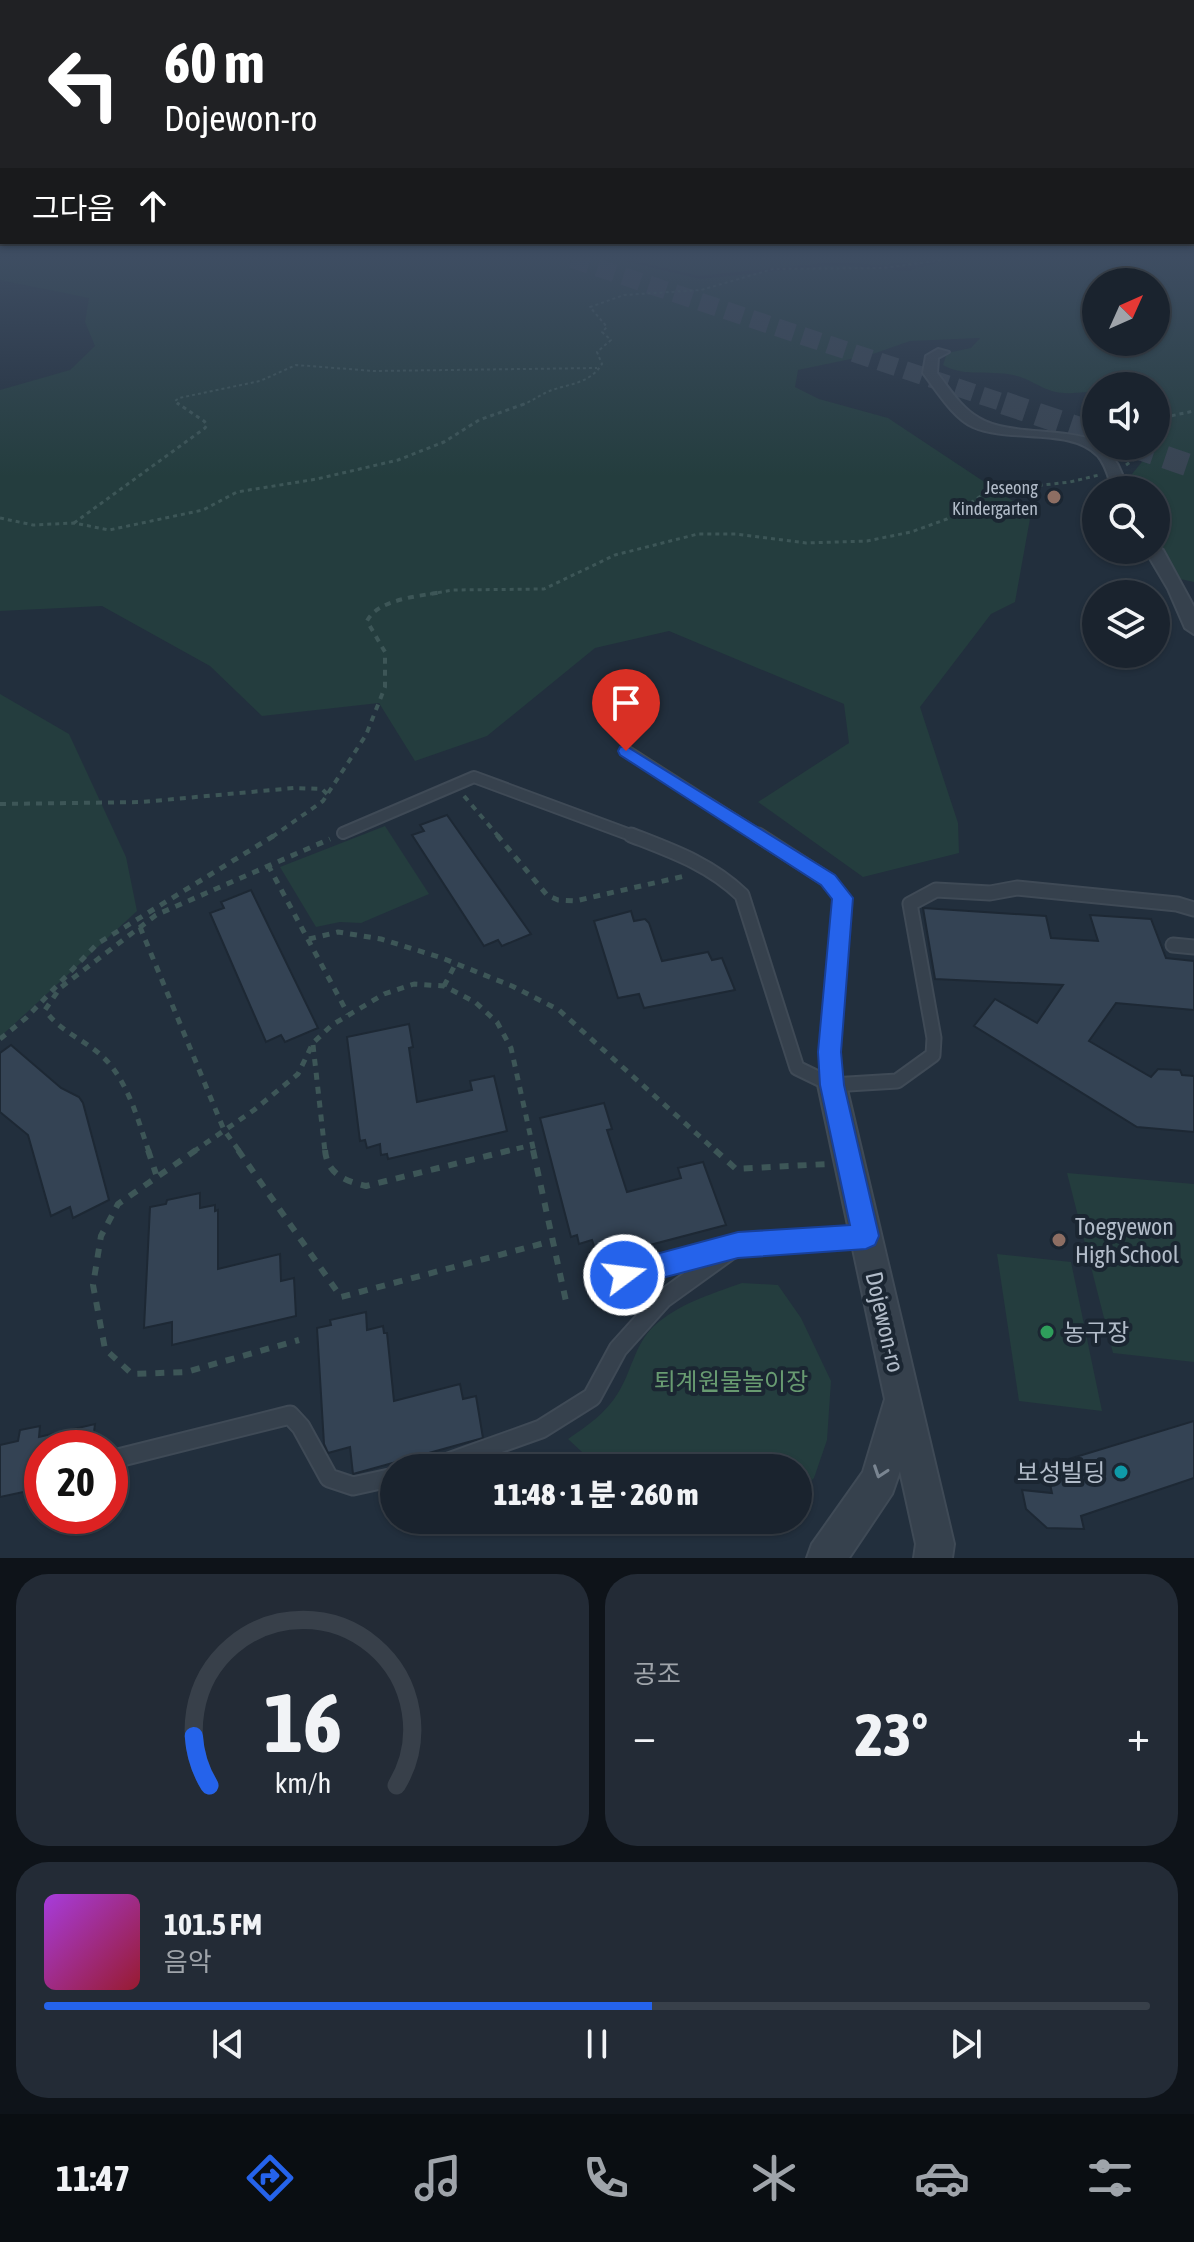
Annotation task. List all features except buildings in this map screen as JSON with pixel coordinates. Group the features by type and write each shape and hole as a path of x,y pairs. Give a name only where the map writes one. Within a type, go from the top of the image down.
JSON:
{"street":[{"path":"943,352 932,356 930,373 974,422 991,429 1077,439 1101,450 1114,476"},
{"path":"1162,564 1194,628"},
{"name":"Dojewon-ro","path":"832,1085 935,1544 933,1558"},
{"path":"826,1558 879,1481 902,1398"}],"lane":[{"path":"626,751 828,880 843,898 830,1052 832,1085"},
{"path":"343,833 474,777 487,779 686,856 711,870 742,895 797,1068 832,1085 897,1081 933,1055 934,1038 910,904 923,891 940,889 1005,894 1017,888 1177,904 1194,909"},
{"path":"1173,945 1194,947"},
{"path":"624,1275 738,1245 866,1236"},
{"path":"471,1454 541,1429 592,1397 618,1349 663,1299 738,1245"},
{"path":"128,1456 290,1415 301,1427 329,1478 353,1486 380,1480"}],"path":[{"path":"0,518 33,525 74,523 96,529 132,525 203,510 245,490 317,479 398,460 444,442 479,420 526,404 547,392 581,383 597,372 602,364 597,352 611,340 602,332"},
{"path":"74,523 99,509 126,483 186,446 205,428 207,425 202,418 178,406 175,401 179,398 260,381 296,365 374,371 597,368"},
{"path":"1170,416 1194,411"},
{"path":"0,1039 26,1018 97,944 282,831 327,795 366,735 385,687 385,652 367,621 370,615 385,606 453,590 527,592 544,589 615,555 698,534 736,534 831,544 867,541 911,532 947,519 988,491 1070,482 1112,471 1131,460"},
{"path":"455,785 547,895 558,900 575,901 711,870"},
{"path":"0,804 142,802 294,788 322,789 327,795"},
{"path":"156,1175 118,1077 104,1057 54,1025 45,1010 60,988 140,927 186,899 343,833"},
{"path":"268,865 348,1014"},
{"path":"140,927 224,1130 341,1297 553,1241"},
{"path":"309,939 338,932 381,939 456,963 559,1010 736,1169 850,1163"},
{"path":"444,986 456,963"},
{"path":"299,1340 186,1372 132,1374 105,1349 93,1285 101,1236 118,1204 298,1074 313,1043 348,1014 384,994 414,984 444,986 475,1002 497,1022 511,1048 567,1306"},
{"path":"313,1043 326,1162 343,1180 366,1186 532,1145"}],"green space":[{"path":"89,332 1082,332 1082,356 1170,356 1170,332 1194,332 1194,582 1171,577 1164,564 1170,564 1170,476 1130,476 1144,460 1170,460 1170,372 1082,372 1082,392 1069,393 1046,389 1017,376 961,371 943,365 947,353 971,348 980,338 910,341 870,355 798,370 795,387 819,399 888,418 1031,513 1015,602 991,614 920,707 958,823 959,853 863,877 758,802 849,743 844,704 669,631 595,648 487,736 415,761 379,703 262,716 210,666 102,606 0,611 0,390 70,370 95,346"},
{"path":"0,694 69,734 126,857 137,911 0,1037"},
{"path":"385,826 429,894 361,923 340,922 316,927 280,867"},
{"path":"1067,1173 1194,1184 1194,1362 1113,1353"},
{"name":"농구장","path":"997,1254 1071,1262 1102,1411 1019,1401"},
{"name":"퇴계원물놀이장","path":"742,1283 778,1285 801,1318 831,1381 827,1440 812,1480 812,1454 585,1454 568,1439 608,1407 653,1327 684,1306"}],"tunnel":[{"path":"790,332 1004,403"},
{"path":"1004,403 1010,405"},
{"path":"1004,403 1082,429"},
{"path":"1170,459 1194,467"}],"place":[{"name":"Jeseong Kindergarten","path":"1054,497"},
{"name":"Toegyewon High School","path":"1059,1240"},
{"name":"농구장","path":"1047,1332"},
{"name":"보성빌딩","path":"1121,1472"}],"route":[{"path":"624,1275 738,1245 866,1236 832,1085 830,1052 843,898 828,880 626,751"}]}
